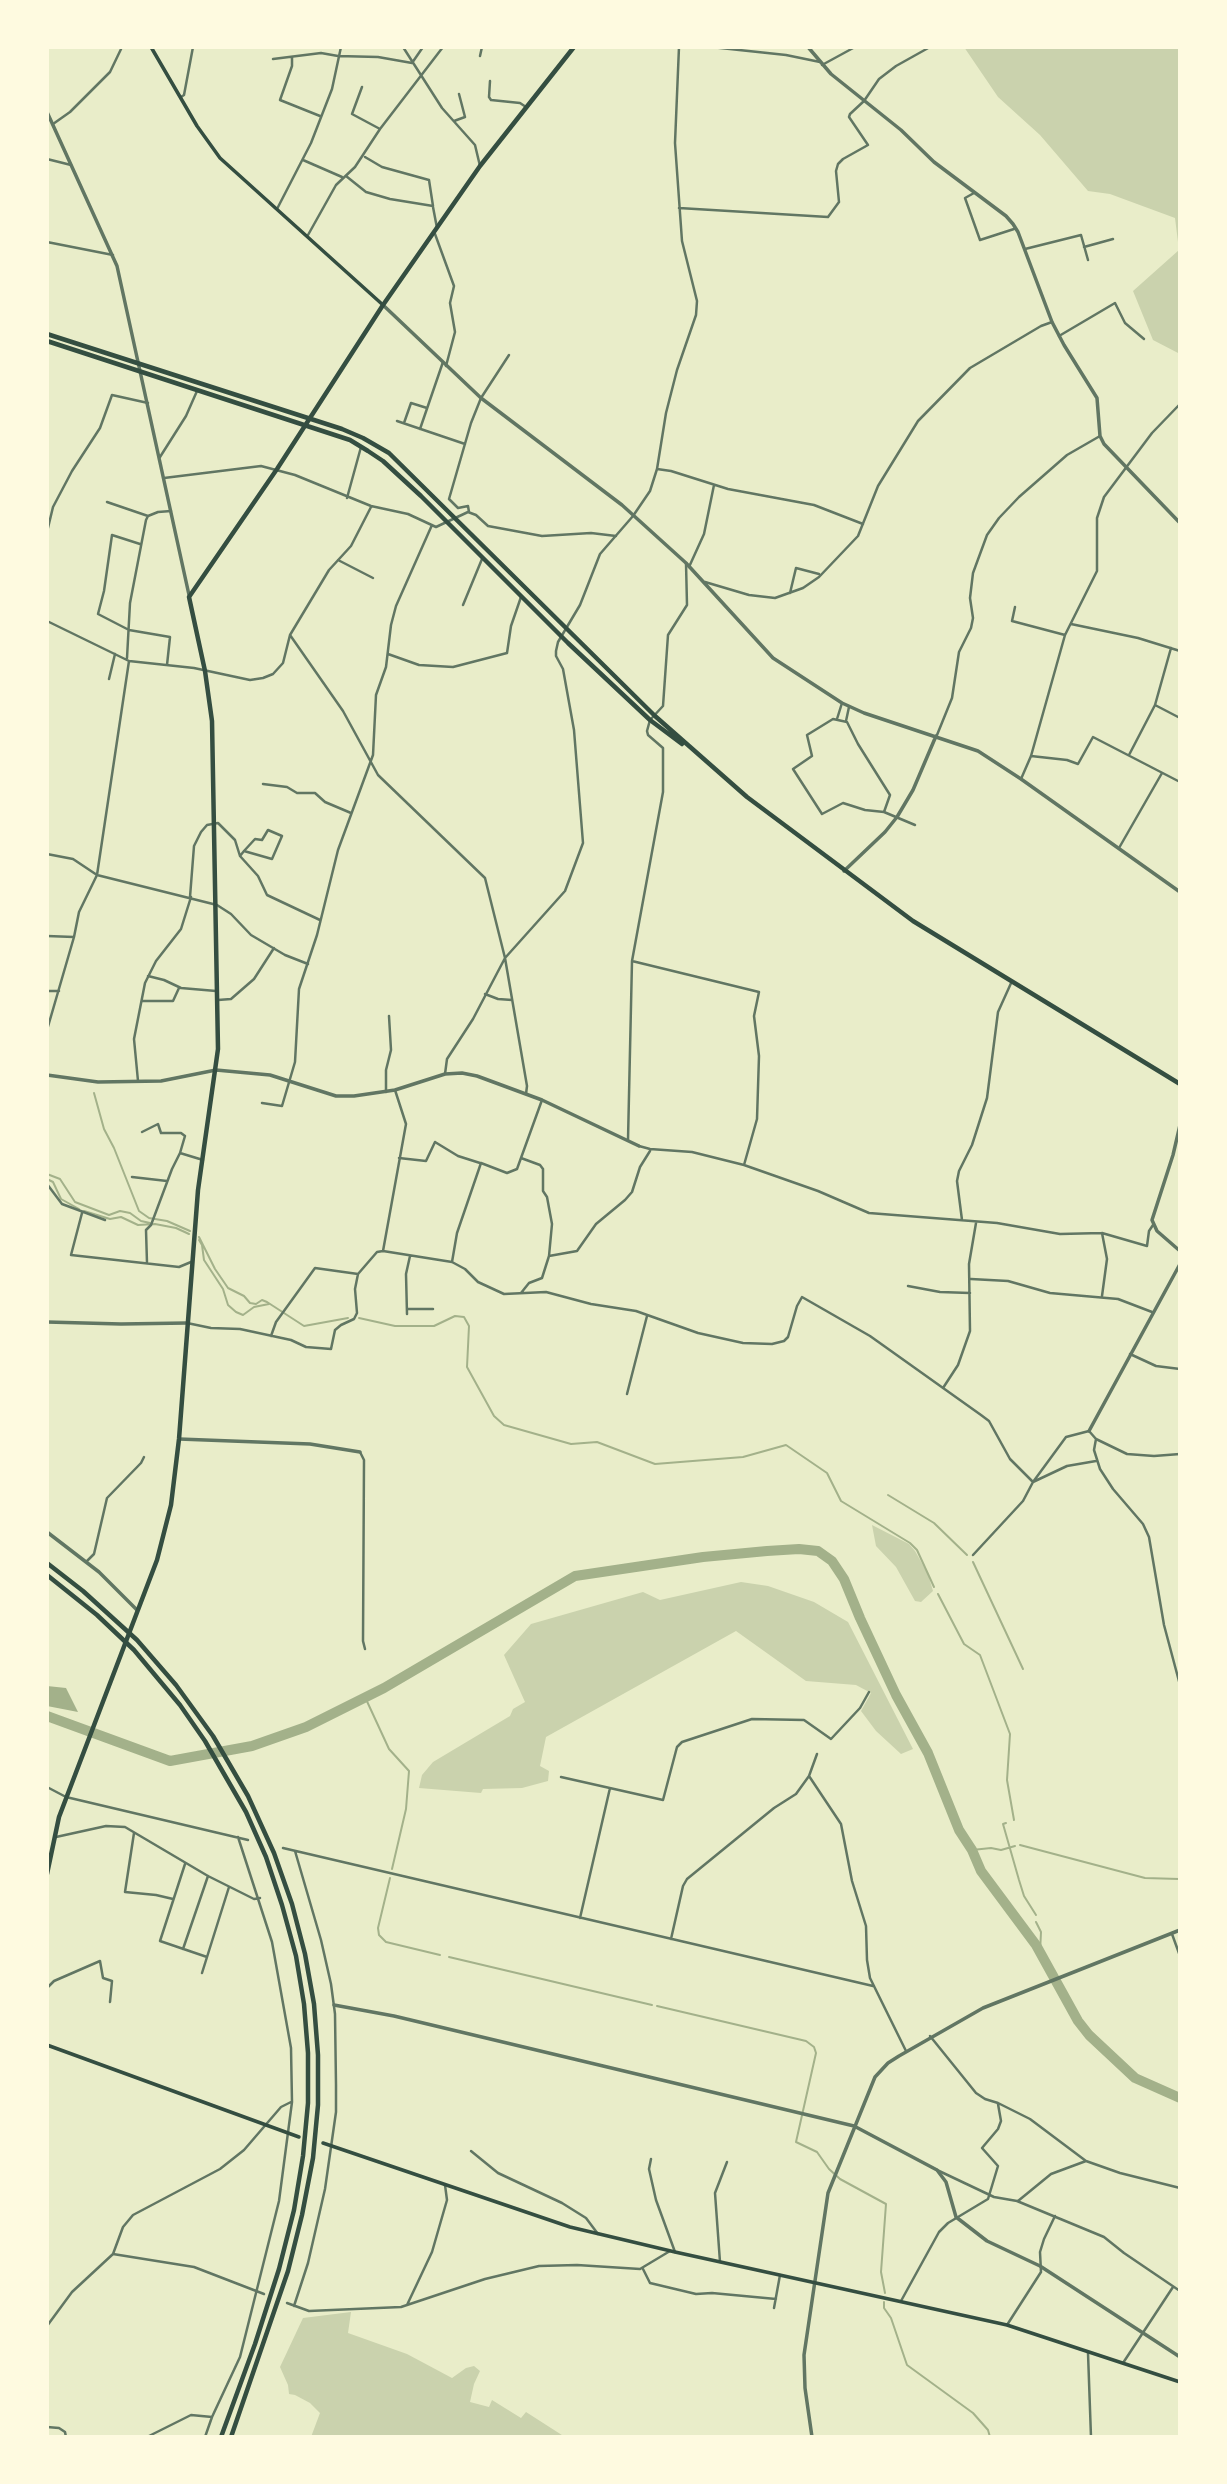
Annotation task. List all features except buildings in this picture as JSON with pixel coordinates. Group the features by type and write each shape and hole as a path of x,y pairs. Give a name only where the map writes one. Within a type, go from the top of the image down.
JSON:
{"main road":[{"path":"151,47 204,137 220,158 383,305"},
{"path":"47,1874 51,1841 66,1797 157,1560 165,1532 179,1439 192,1262 216,1070 218,1000 212,721 205,671 189,597 435,230 480,166 574,47"},
{"path":"47,334 353,433 389,453 705,762"},
{"path":"47,341 361,446 383,461 650,720 844,871 913,921 1180,1084"},
{"path":"47,1563 120,1624 164,1670 200,1717 232,1766 256,1812 283,1878 305,1954 316,2029 318,2105 313,2158 295,2243 272,2322 231,2437"},
{"path":"47,1575 116,1633 145,1663 180,1705 220,1764 246,1812 275,1881 296,1956 307,2030 309,2103 303,2156 287,2240 255,2344 221,2437"},
{"path":"47,2045 299,2137"},
{"path":"323,2143 598,2234 1007,2325 1180,2382"}],"street":[{"path":"53,124 70,112 110,72 122,47"},
{"path":"181,97 184,95 193,47"},
{"path":"321,53 322,47"},
{"path":"277,209 303,160 332,89 341,47"},
{"path":"403,47 442,108 475,145 480,166"},
{"path":"412,63 422,47"},
{"path":"307,235 344,177 363,156 380,129 443,47"},
{"path":"480,56 482,47"},
{"path":"445,1074 447,1059 505,958 565,891 583,843 574,730 563,669 556,656 600,554 634,516 650,491 657,469 671,392 696,315 697,301 682,241 674,143 679,47"},
{"path":"711,47 786,55 821,63 855,47"},
{"path":"808,47 821,63 901,130 934,162 1006,216 1016,228 1052,322 1097,398 1100,436 1109,450 1180,523"},
{"path":"918,47 920,52"},
{"path":"679,208 828,217 839,202 836,171 838,164 868,145 849,117 879,79 930,47"},
{"path":"273,59 321,53 379,57 412,63"},
{"path":"292,57 292,66 280,100 320,116"},
{"path":"490,81 491,100 520,103 526,107"},
{"path":"362,86 352,114 380,129"},
{"path":"454,121 465,117 459,94"},
{"path":"47,112 113,256 122,283 189,597"},
{"path":"363,156 382,166 429,180 435,230 454,286 450,303 454,332 420,429"},
{"path":"47,159 72,165"},
{"path":"303,160 344,177 366,192 433,206"},
{"path":"974,193 965,198 980,240 1016,228"},
{"path":"1025,249 1081,235 1088,260"},
{"path":"1084,247 1113,239"},
{"path":"47,242 113,256"},
{"path":"1059,336 1115,303 1125,323 1144,339"},
{"path":"383,305 481,398 634,516 703,581 773,658 842,703 978,751 1180,892"},
{"path":"703,581 761,597 775,598 803,588 821,575 858,536 878,486 918,421 970,368 1052,322"},
{"path":"469,512 468,506 458,508 449,499 481,398 509,355"},
{"path":"160,457 186,416 197,391"},
{"path":"47,531 53,507 100,428 112,395 148,403"},
{"path":"404,423 411,403 427,408"},
{"path":"1021,779 1031,756 1065,635 1098,569 1098,514 1104,497 1152,433 1180,404"},
{"path":"397,421 465,444"},
{"path":"844,871 897,817 913,790 936,736 952,698 960,652 971,628 973,573 987,535 999,518 1045,474 1067,455 1100,436"},
{"path":"347,498 361,446"},
{"path":"164,478 261,466 277,469 371,506 408,514 438,527 469,512 488,526 542,536 591,533 616,536"},
{"path":"657,469 728,489 814,505 864,524"},
{"path":"627,1142 632,961 663,792 663,748 648,735 650,720 663,706 667,641 687,605 687,565 704,534 714,485"},
{"path":"107,502 148,516 171,511"},
{"path":"47,621 128,660 250,680 263,678 276,672 283,663 290,635 329,570 351,546 371,506"},
{"path":"47,1030 60,991 79,912 97,875 128,660 130,603 140,544 148,516"},
{"path":"262,1103 282,1106 295,1062 299,989 338,850 371,763 376,695 388,654 391,625 396,606 432,525"},
{"path":"140,544 112,535 98,614 129,631 170,637 167,665"},
{"path":"463,605 482,558"},
{"path":"338,559 373,578"},
{"path":"790,593 796,568 821,575"},
{"path":"388,654 419,665 453,667 507,653 511,626 521,597"},
{"path":"1015,607 1012,621 1065,635"},
{"path":"1071,624 1138,638 1180,651"},
{"path":"290,635 343,711 379,775 485,878 505,958 527,1086 526,1094"},
{"path":"1129,755 1155,705 1171,648"},
{"path":"109,679 115,654"},
{"path":"837,719 842,703"},
{"path":"1155,705 1180,718"},
{"path":"849,706 846,721 890,795 884,813"},
{"path":"846,721 833,719 807,735 812,756 793,769 822,814 843,803 884,813 915,825"},
{"path":"1031,756 1078,764 1093,737 1180,782"},
{"path":"1119,848 1162,773"},
{"path":"263,784 287,788 297,793 315,793 325,802 352,813"},
{"path":"138,1081 134,1039 148,976 181,929 190,897 194,846 207,825 218,824 234,840 240,856 258,876 267,895 320,920"},
{"path":"240,856 244,851 255,839 262,840 268,831 282,836 272,859 244,851"},
{"path":"47,854 73,859 97,875 217,905 231,914 251,935 285,956 308,964"},
{"path":"47,936 74,937"},
{"path":"218,1000 231,999 254,979 274,948"},
{"path":"632,961 759,992 754,1016 759,1056 757,1119 744,1165"},
{"path":"148,976 164,979 179,987 218,991"},
{"path":"962,1220 957,1181 959,1171 972,1145 987,1098 998,1012 1012,981"},
{"path":"142,1001 173,1001 179,987"},
{"path":"47,991 60,991"},
{"path":"485,994 512,1000"},
{"path":"386,1092 386,1070 391,1050 389,1016"},
{"path":"47,1075 98,1082 138,1081 187,1077 216,1070 261,1074 289,1080 336,1096 354,1097 395,1090 445,1074 462,1073 542,1100 627,1142 650,1150 692,1152 744,1165 818,1191 869,1213 997,1223 1060,1234 1102,1233 1147,1247 1153,1225 1153,1212 1173,1155 1180,1125"},
{"path":"383,1251 405,1120 395,1090"},
{"path":"399,1158 426,1161 435,1142 458,1156 507,1173 517,1169 542,1100"},
{"path":"142,1132 158,1124 161,1133 181,1133 185,1136 151,1225 146,1230 147,1263"},
{"path":"549,1256 574,1253 580,1249 596,1224 632,1192 640,1167 650,1150"},
{"path":"180,1153 203,1160"},
{"path":"521,1158 540,1165 543,1169 544,1191 552,1224 549,1256 542,1278 529,1283 521,1293"},
{"path":"452,1262 457,1233 481,1163"},
{"path":"132,1177 167,1181"},
{"path":"47,1184 62,1204 105,1220"},
{"path":"82,1213 71,1255 179,1267 192,1262"},
{"path":"943,1388 958,1365 970,1331 970,1264 976,1222"},
{"path":"1153,1225 1180,1251"},
{"path":"1102,1233 1107,1259 1102,1296"},
{"path":"47,1322 187,1323 211,1328 236,1328 291,1340 306,1347 331,1349 335,1330 354,1319 357,1313 355,1289 358,1274 377,1252 383,1251 452,1262 465,1269 478,1282 505,1294 546,1292 647,1315 698,1333 743,1343 780,1343 788,1337 802,1297 870,1336 989,1422 1010,1459 1033,1482"},
{"path":"407,1314 406,1274 410,1256"},
{"path":"1089,1431 1180,1264"},
{"path":"271,1336 276,1322 315,1268 358,1274"},
{"path":"971,1279 1009,1282 1050,1293 1102,1296 1152,1312"},
{"path":"908,1286 940,1292 971,1293"},
{"path":"407,1309 433,1309"},
{"path":"627,1394 647,1315"},
{"path":"1130,1354 1156,1366 1180,1369"},
{"path":"1089,1431 1096,1439 1127,1454 1180,1454"},
{"path":"973,1555 1023,1501 1062,1441 1089,1431"},
{"path":"179,1439 310,1444 360,1452 364,1460 365,1650"},
{"path":"1096,1439 1096,1461 1113,1489 1148,1533 1164,1625 1180,1685"},
{"path":"87,1561 94,1554 107,1498 144,1457"},
{"path":"1033,1482 1067,1466 1096,1461"},
{"path":"47,1532 87,1561 137,1610"},
{"path":"561,1777 663,1800 679,1743 744,1720 804,1720 831,1739 860,1708 869,1692"},
{"path":"671,1939 687,1879 774,1808 793,1797 809,1776 817,1754"},
{"path":"809,1776 841,1824 852,1881 866,1926 867,1965 873,1986 906,2052"},
{"path":"47,1787 66,1797 248,1840"},
{"path":"580,1918 610,1788"},
{"path":"51,1841 118,1825 229,1887 254,1899 260,1898"},
{"path":"134,1833 125,1892 173,1899"},
{"path":"205,2437 237,2365 279,2200 292,2102 289,2031 272,1942 260,1898 238,1837"},
{"path":"283,1848 873,1986"},
{"path":"294,2306 317,2228 331,2146 337,2085 334,2005 321,1940 295,1851"},
{"path":"185,1863 160,1941 207,1956"},
{"path":"183,1949 208,1876"},
{"path":"202,1973 229,1887"},
{"path":"811,2437 804,2367 828,2193 875,2077 888,2063 930,2036 983,2008 1180,1930"},
{"path":"1172,1934 1180,1956"},
{"path":"47,1988 54,1981 100,1961 103,1978 112,1981 110,2002"},
{"path":"334,2005 853,2126 990,2194 1104,2236 1180,2291"},
{"path":"930,2036 976,2093 1030,2119 1086,2161 1120,2173 1180,2188"},
{"path":"47,2326 72,2292 113,2254 123,2227 133,2216 220,2169 244,2150 281,2107 292,2102"},
{"path":"901,2301 939,2232 956,2217 988,2199 998,2166 982,2148 998,2129 1001,2121 998,2103"},
{"path":"471,2151 498,2172 562,2203 586,2218 598,2234"},
{"path":"287,2303 309,2311 407,2305 485,2279 539,2266 642,2268 672,2252 656,2200 649,2169 651,2159"},
{"path":"1017,2202 1051,2174 1086,2161"},
{"path":"720,2262 715,2193 727,2162"},
{"path":"937,2170 946,2182 956,2217 987,2241 1040,2266 1180,2357"},
{"path":"407,2305 432,2252 447,2200 445,2185"},
{"path":"1007,2325 1041,2272 1044,2239 1055,2216"},
{"path":"113,2254 194,2267 264,2294"},
{"path":"642,2268 650,2283 696,2294 776,2299"},
{"path":"774,2308 780,2275"},
{"path":"1123,2363 1173,2287"},
{"path":"1088,2352 1091,2437"},
{"path":"147,2437 191,2415 212,2417"},
{"path":"47,2427 59,2428 65,2432 66,2437"}],"shaded area":[{"path":"964,47 1180,47 1180,354 1153,340 1133,291 1179,250 1175,218 1110,194 1088,191 1040,135 998,97"},
{"path":"872,1525 909,1544 915,1551 928,1574 933,1591 921,1602 915,1601 896,1567 876,1546"},
{"path":"741,1582 768,1586 814,1602 848,1622 913,1749 901,1754 876,1731 861,1711 871,1693 856,1685 806,1681 736,1631 546,1737 540,1766 549,1771 548,1781 522,1788 483,1789 481,1793 419,1788 422,1775 433,1762 510,1716 513,1709 525,1702 504,1655 531,1624 643,1592 660,1600"},
{"path":"47,1686 66,1688 78,1712 47,1706"},
{"path":"351,2312 348,2333 407,2354 452,2378 474,2366 480,2371 470,2402 489,2407 492,2400 521,2418 526,2412 565,2437 311,2437 320,2413 310,2403 289,2394 280,2367 303,2318"}],"waterway":[{"path":"94,1093 104,1129 139,1211 149,1218 167,1221 190,1231"},
{"path":"47,1174 60,1179 75,1202 109,1215 120,1211 130,1213 141,1221 150,1223"},
{"path":"47,1179 53,1182 61,1199 79,1209"},
{"path":"84,1211 110,1219 121,1217 138,1225 155,1224 176,1228 189,1234"},
{"path":"199,1237 228,1288 244,1296 250,1303 256,1304 262,1300 267,1302 304,1326 348,1318"},
{"path":"199,1240 204,1260 223,1289 228,1305 243,1315 254,1307 269,1304"},
{"path":"359,1318 395,1326 434,1326 455,1316 464,1317 469,1326 467,1367 494,1416 504,1425 571,1444 597,1442 655,1464 743,1457 786,1445 827,1473 841,1501 910,1543 917,1550 934,1587"},
{"path":"888,1495 934,1523 967,1555"},
{"path":"47,1716 170,1761 252,1746 306,1727 384,1688 575,1576 703,1557 799,1549 818,1551 832,1561 844,1579 896,1695 928,1753 959,1830 981,1871 1036,1945 1078,2021 1089,2035 1135,2078 1180,2098"},
{"path":"973,1562 1023,1669"},
{"path":"938,1594 964,1644 980,1655 1010,1734 1007,1780 1014,1820"},
{"path":"365,1697 389,1749 409,1771 406,1809 392,1869"},
{"path":"1006,1823 1003,1824 1024,1896 1036,1915"},
{"path":"1020,1845 1145,1878 1179,1879"},
{"path":"972,1850 1001,1850 1015,1846"},
{"path":"390,1878 378,1928 379,1935 386,1942 440,1955"},
{"path":"1036,1922 1041,1932 1040,1953"},
{"path":"449,1957 652,2005"},
{"path":"657,2006 806,2041 814,2047 816,2053 796,2142 817,2152 840,2179 886,2204 881,2272 885,2293"},
{"path":"884,2302 907,2365 973,2413 988,2430 990,2437"}]}
